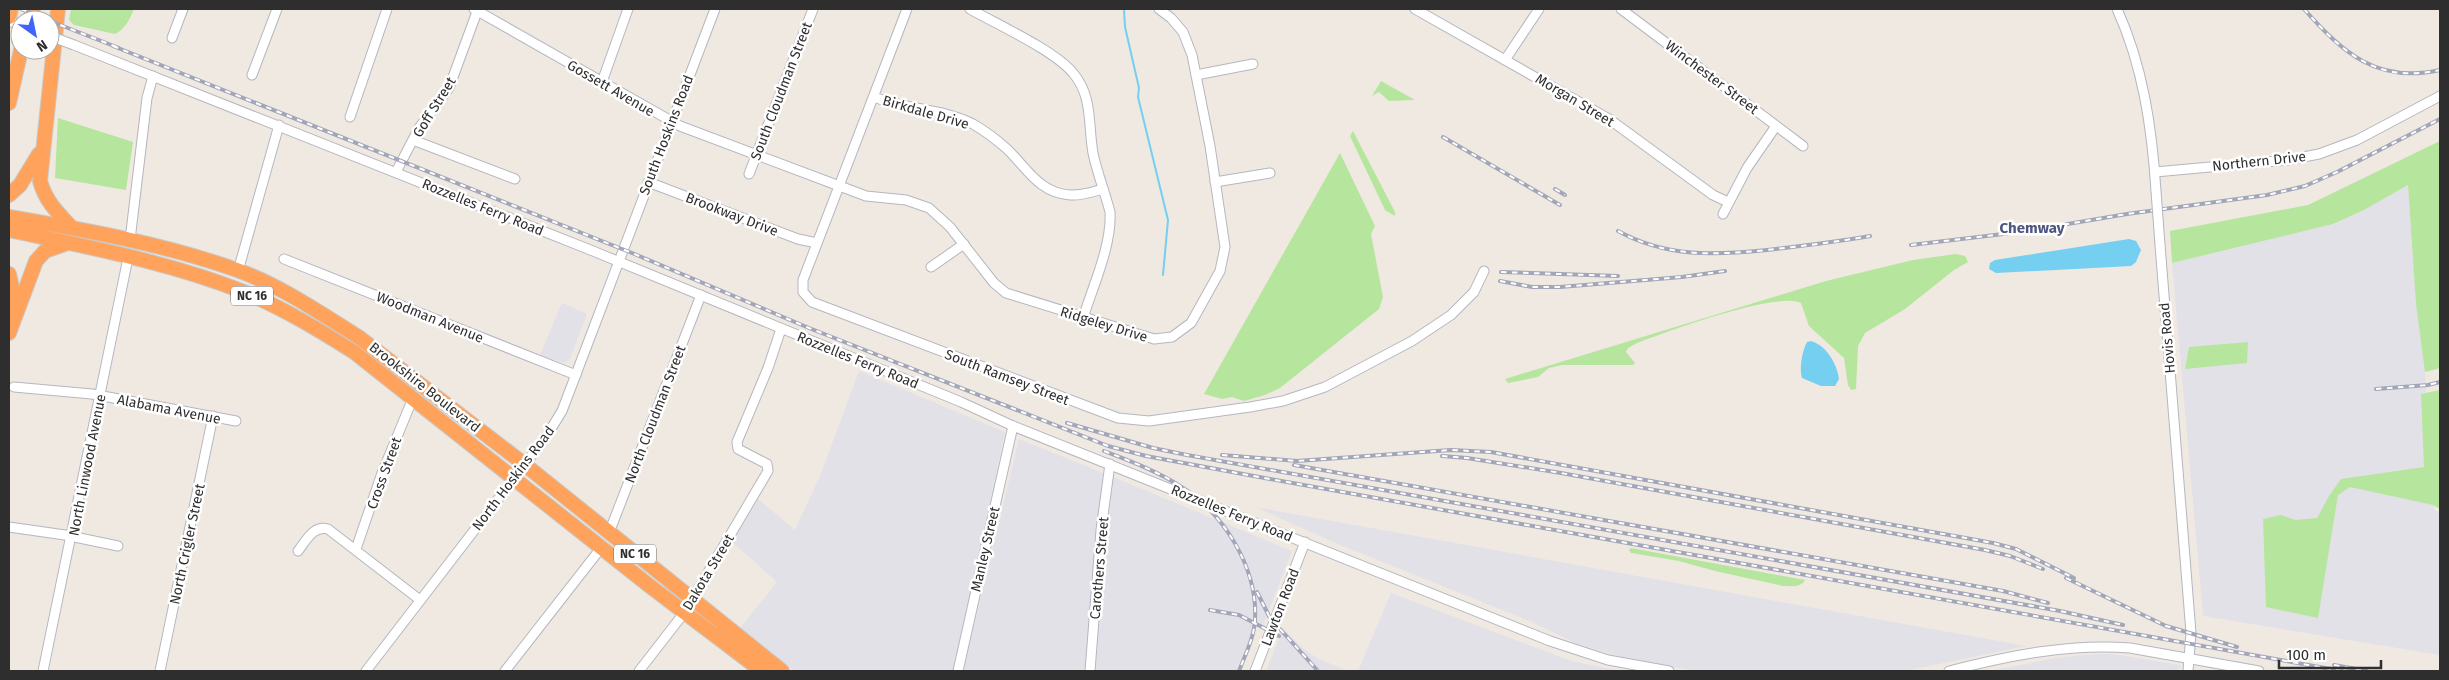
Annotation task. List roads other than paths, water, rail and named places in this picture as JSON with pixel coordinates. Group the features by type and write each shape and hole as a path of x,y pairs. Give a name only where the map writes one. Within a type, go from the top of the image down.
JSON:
{"highway":[{"path":"9,17 11,9"},
{"path":"58,9 42,147 40,181 44,195 51,207 72,228"},
{"path":"9,103 18,60"},
{"path":"9,195 30,170 42,147"},
{"name":"Brookshire Boulevard","path":"9,217 130,240 238,271 318,312 360,338 524,464 782,671"},
{"name":"Brookshire Boulevard","path":"9,230 128,258 237,290 327,335 354,352 414,398 601,548 762,671"},
{"path":"10,328 36,261 45,252 68,243"},
{"path":"9,274 14,297 10,328"},
{"path":"237,290 240,285 246,284 318,312"}],"street":[{"path":"172,38 183,9"},
{"path":"252,75 276,9"},
{"path":"350,117 387,9"},
{"path":"602,82 628,9"},
{"name":"South Hoskins Road","path":"619,262 715,9"},
{"name":"South Cloudman Street","path":"749,174 813,9"},
{"name":"South Ramsey Street","path":"907,9 802,283 803,292 812,302 1118,418 1140,422 1272,403 1325,387 1439,324 1462,305 1476,288 1483,273"},
{"path":"970,9 1056,58 1074,75 1088,103 1093,152 1110,212 1110,226 1083,318"},
{"name":"Ridgeley Drive","path":"839,186 866,196 906,200 929,208 942,218 994,284 1006,293 1154,339 1172,337 1185,329 1217,277 1223,259 1225,242 1196,75 1186,38 1175,22 1159,9"},
{"path":"1504,60 1539,9"},
{"name":"Winchester Street","path":"1621,9 1803,146"},
{"name":"Hovis Road","path":"2117,9 2141,76 2155,172 2191,634 2188,671"},
{"name":"Gossett Avenue","path":"477,10 672,122 839,186"},
{"name":"Goff Street","path":"396,172 431,111 449,88 477,10"},
{"name":"Morgan Street","path":"1419,10 1609,119 1713,195 1728,202"},
{"name":"Rozzelles Ferry Road","path":"60,40 396,172 961,402 1013,426 1577,651 1608,660 1668,671"},
{"path":"1196,75 1253,64"},
{"path":"130,240 147,98 153,76"},
{"name":"Birkdale Drive","path":"874,96 894,104 951,116 973,124 1008,150 1036,181 1050,191 1076,195 1103,189"},
{"name":"Northern Drive","path":"2155,172 2288,160 2319,154 2357,140 2440,96"},
{"path":"238,271 279,125"},
{"path":"1723,214 1747,168 1776,126"},
{"path":"413,140 515,179"},
{"path":"1215,182 1270,173"},
{"name":"Brookway Drive","path":"648,182 798,239 817,243"},
{"path":"931,268 964,244"},
{"name":"North Linwood Avenue","path":"43,671 128,258"},
{"name":"Woodman Avenue","path":"284,259 576,375"},
{"name":"North Hoskins Road","path":"366,671 557,420 619,262"},
{"name":"North Cloudman Street","path":"609,533 701,295"},
{"name":"Dakota Street","path":"639,671 684,613 769,467 767,464 738,449 737,442 768,368 781,329"},
{"name":"Alabama Avenue","path":"14,387 101,396 236,421"},
{"name":"Cross Street","path":"356,549 382,473 414,398"},
{"name":"North Crigler Street","path":"160,671 213,416"},
{"name":"Manley Street","path":"958,671 1013,426"},
{"name":"Carothers Street","path":"1090,671 1101,530 1110,464"},
{"path":"9,527 72,536 118,546"},
{"path":"298,551 316,529 328,529 420,600"},
{"name":"Lawton Road","path":"1255,671 1305,542"},
{"path":"505,671 601,548"},
{"path":"1949,671 2052,650 2088,646 2130,648 2259,671"}],"water":[{"path":"2129,239 2136,241 2141,250 2136,262 2131,266 1996,273 1989,269 1990,263 1995,260"},
{"path":"1811,341 1826,351 1833,361 1839,379 1835,386 1821,386 1802,378 1802,355 1807,342"}],"waterway":[{"path":"1124,9 1125,27 1139,88 1138,97 1168,220 1163,275"}],"railway":[{"path":"2304,9 2333,39 2363,61 2398,73 2440,70"},
{"path":"60,25 119,48"},
{"path":"113,46 632,253 809,328 1108,446 1146,456 1270,479 2342,671"},
{"path":"1911,245 2020,232 2127,214 2267,195 2305,186 2337,172 2440,119"},
{"path":"1443,137 1560,205"},
{"path":"1555,189 1565,195"},
{"path":"1618,231 1636,240 1655,246 1673,250 1710,253 1767,250 1870,236"},
{"path":"1500,281 1532,287 1560,287 1682,277 1725,271"},
{"path":"1501,272 1618,276"},
{"path":"2376,389 2428,385 2440,382"},
{"path":"1067,423 1153,448 1187,455 2060,611 2123,625"},
{"path":"1222,455 1297,461 1451,450 1491,452 1993,543 2016,549 2074,578"},
{"path":"1104,451 1153,471 1196,497 1211,511 1235,544 1251,581 1255,620 1249,646 1239,671"},
{"path":"1442,456 1467,458 1561,473 1985,550 2010,556 2043,569"},
{"path":"1294,465 2003,591 2048,603"},
{"path":"2066,578 2166,626 2237,647"},
{"path":"1257,592 1270,618 1318,671"},
{"path":"1210,610 1239,615 1279,636"},
{"path":"2334,665 2367,671"}],"district":[{"name":"Chemway","path":"2032,228"}]}
